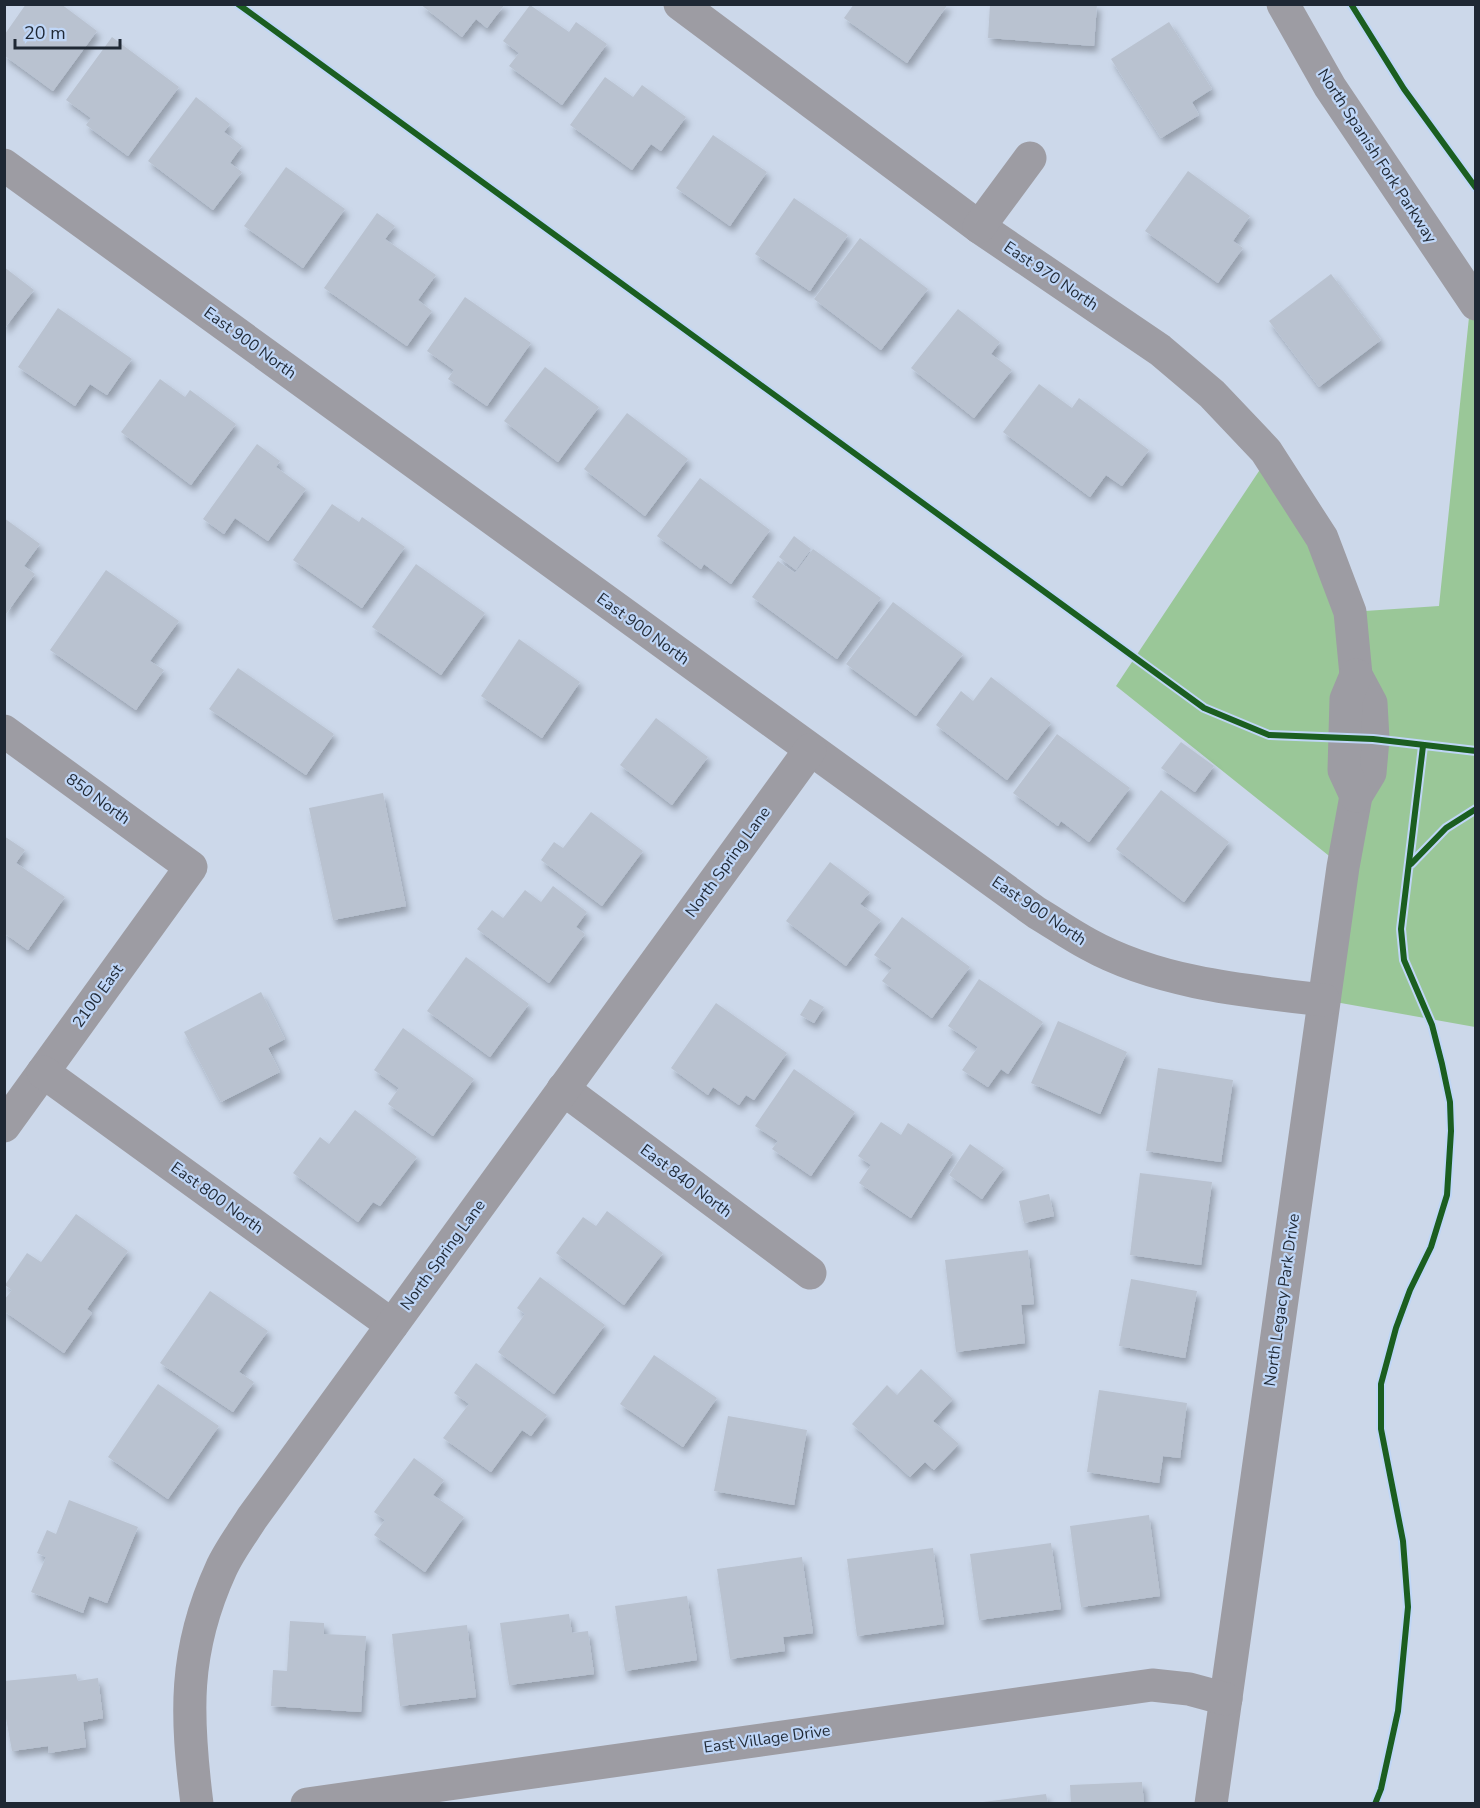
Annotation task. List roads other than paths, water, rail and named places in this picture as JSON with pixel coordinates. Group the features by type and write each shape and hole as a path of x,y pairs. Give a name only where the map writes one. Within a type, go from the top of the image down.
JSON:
{"street":[{"name":"East 970 North","path":"680,4 979,227 1160,350 1212,394 1266,451 1322,538 1350,612"},
{"name":"North Spanish Fork Parkway","path":"1283,4 1330,87 1476,304"},
{"path":"979,227 1030,158"},
{"name":"East 900 North","path":"4,165 810,750 1037,912 1089,945 1149,969 1194,980 1324,1000"},
{"name":"North Legacy Park Drive","path":"1211,1803 1324,1000 1356,796 1344,770 1346,699 1356,675 1350,612"},
{"name":"850 North","path":"4,731 191,867"},
{"name":"North Spring Lane","path":"196,1803 188,1738 189,1689 193,1651 205,1609 222,1567 252,1518 810,750"},
{"name":"2100 East","path":"4,1125 191,867"},
{"name":"East 800 North","path":"43,1072 392,1324"},
{"name":"East 840 North","path":"563,1089 810,1273"},
{"name":"East Village Drive","path":"307,1803 1152,1685 1189,1689 1226,1699"}]}
